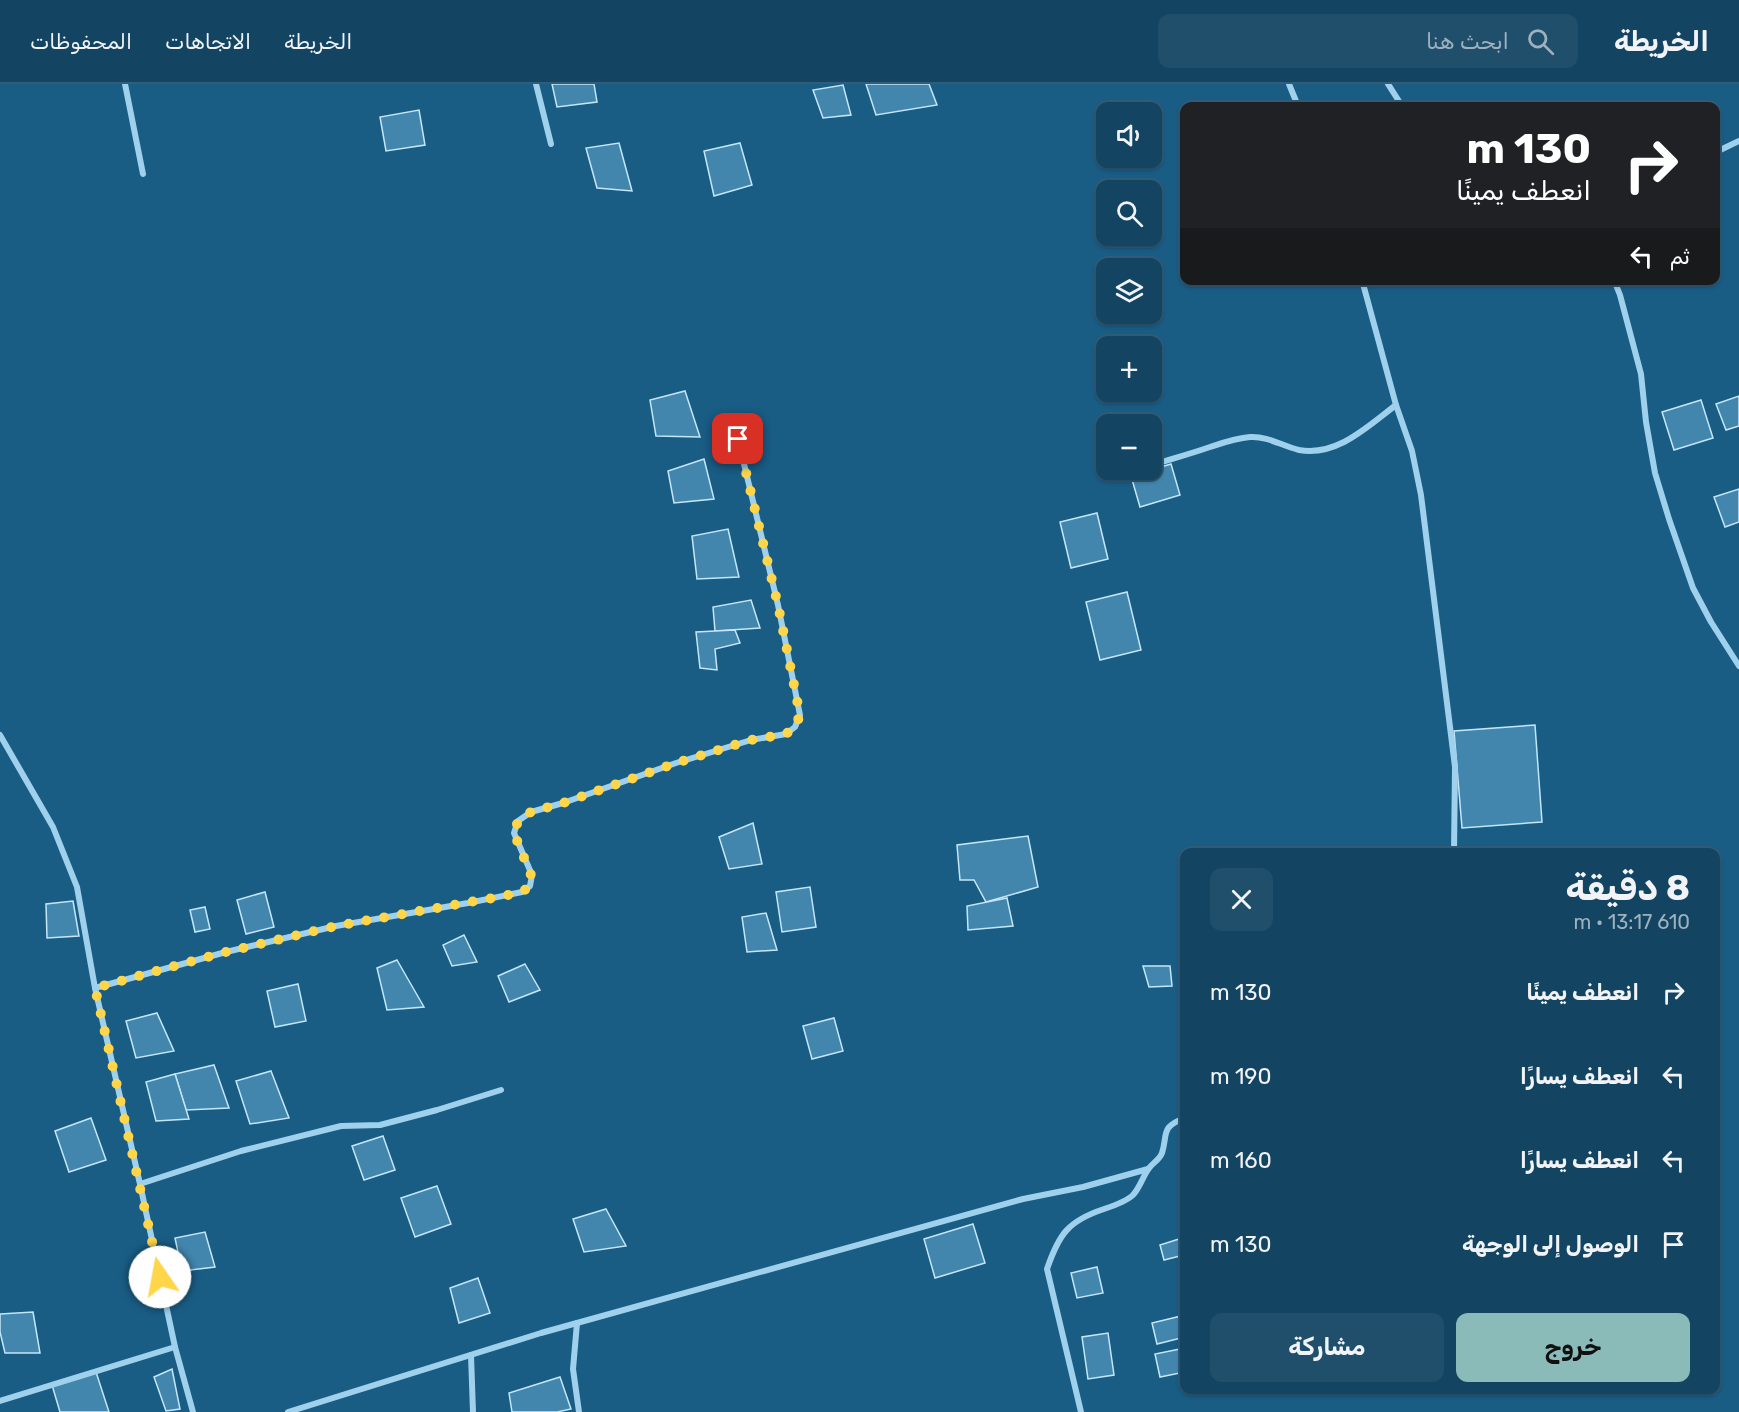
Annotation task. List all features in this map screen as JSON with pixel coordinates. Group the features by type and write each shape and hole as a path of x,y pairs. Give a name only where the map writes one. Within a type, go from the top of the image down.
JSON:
{"street":[{"path":"125,84 143,174"},
{"path":"536,84 551,144"},
{"path":"1289,84 1296,102"},
{"path":"1388,84 1399,102"},
{"path":"1720,150 1739,141"},
{"path":"1363,285 1396,405 1412,451 1421,495 1455,767 1454,848"},
{"path":"1616,285 1641,374 1655,473 1669,519 1693,588 1739,666"},
{"path":"1162,462 1248,437 1268,439 1297,450 1311,451 1331,447 1352,439 1396,405"},
{"path":"95,988 226,952 336,926 522,892 530,886 531,875 514,833 518,821 531,812 751,740 786,734 795,727 800,715 778,605 738,439"},
{"path":"0,735 53,827 77,887 95,988 175,1347 193,1412"},
{"path":"140,1184 241,1151 341,1126 380,1125 501,1090"},
{"path":"1081,1412 1047,1269 1053,1250 1066,1229 1087,1215 1131,1197 1141,1185 1148,1169 1161,1155 1167,1130 1180,1120"},
{"path":"288,1412 577,1323 1023,1199 1148,1169"},
{"path":"577,1323 573,1369 579,1412"},
{"path":"0,1401 175,1347"},
{"path":"471,1355 473,1412"}],"building":[{"path":"552,84 594,84 597,102 557,107"},
{"path":"866,84 929,84 937,105 876,115"},
{"path":"843,85 851,115 823,118 813,90"},
{"path":"419,110 425,145 386,151 380,117"},
{"path":"619,143 632,191 597,188 586,148"},
{"path":"740,143 752,185 714,196 704,151"},
{"path":"685,391 700,437 656,436 650,400"},
{"path":"1739,396 1739,426 1726,430 1716,404"},
{"path":"1701,400 1713,438 1674,450 1662,412"},
{"path":"704,459 714,499 674,503 668,471"},
{"path":"1171,464 1180,495 1140,507 1132,480 1162,480 1162,467"},
{"path":"1739,489 1739,522 1725,527 1714,497"},
{"path":"1097,513 1108,559 1071,568 1060,522"},
{"path":"728,529 739,577 697,579 692,536"},
{"path":"1127,592 1141,650 1100,660 1086,602"},
{"path":"751,600 760,628 715,631 713,607"},
{"path":"735,630 740,643 715,649 717,670 700,668 696,632"},
{"path":"1535,725 1542,822 1462,828 1454,731"},
{"path":"753,823 762,864 729,869 719,837"},
{"path":"1028,836 1038,887 986,902 974,880 960,880 957,845"},
{"path":"810,887 816,927 782,932 776,892"},
{"path":"265,892 274,927 246,934 237,900"},
{"path":"1007,898 1013,926 968,930 967,906"},
{"path":"73,901 79,936 47,938 46,904"},
{"path":"205,907 210,929 195,932 190,910"},
{"path":"766,913 777,950 747,952 742,917"},
{"path":"464,935 477,962 452,966 443,945"},
{"path":"397,960 424,1007 387,1010 377,968"},
{"path":"525,964 540,990 509,1002 498,976"},
{"path":"1143,966 1170,966 1172,986 1149,987"},
{"path":"298,984 306,1021 275,1027 267,991"},
{"path":"157,1013 174,1051 136,1058 126,1021"},
{"path":"834,1018 843,1051 812,1059 803,1026"},
{"path":"214,1065 229,1108 186,1110 175,1074"},
{"path":"271,1071 289,1118 250,1124 236,1081"},
{"path":"175,1074 189,1119 156,1121 146,1082"},
{"path":"91,1118 106,1160 69,1172 55,1131"},
{"path":"383,1136 395,1170 364,1180 352,1146"},
{"path":"437,1186 451,1224 415,1237 401,1198"},
{"path":"606,1209 626,1246 584,1252 573,1219"},
{"path":"973,1224 985,1263 935,1278 924,1239"},
{"path":"205,1232 215,1267 182,1271 175,1238"},
{"path":"1179,1239 1180,1256 1164,1260 1160,1245"},
{"path":"1097,1267 1103,1293 1077,1298 1071,1273"},
{"path":"478,1278 490,1313 459,1323 450,1288"},
{"path":"33,1312 40,1353 5,1353 0,1332 0,1314"},
{"path":"1180,1316 1180,1338 1157,1344 1152,1323"},
{"path":"1108,1333 1114,1375 1088,1379 1082,1337"},
{"path":"1180,1349 1180,1373 1160,1377 1155,1354"},
{"path":"172,1369 180,1409 166,1411 154,1377"},
{"path":"96,1372 109,1412 60,1412 52,1385"},
{"path":"560,1377 571,1409 557,1412 512,1412 509,1393"}],"route":[{"path":"160,1277 95,988 226,952 336,926 522,892 530,886 531,875 514,833 518,821 531,812 751,740 786,734 795,727 800,715 778,605 738,439"}]}
